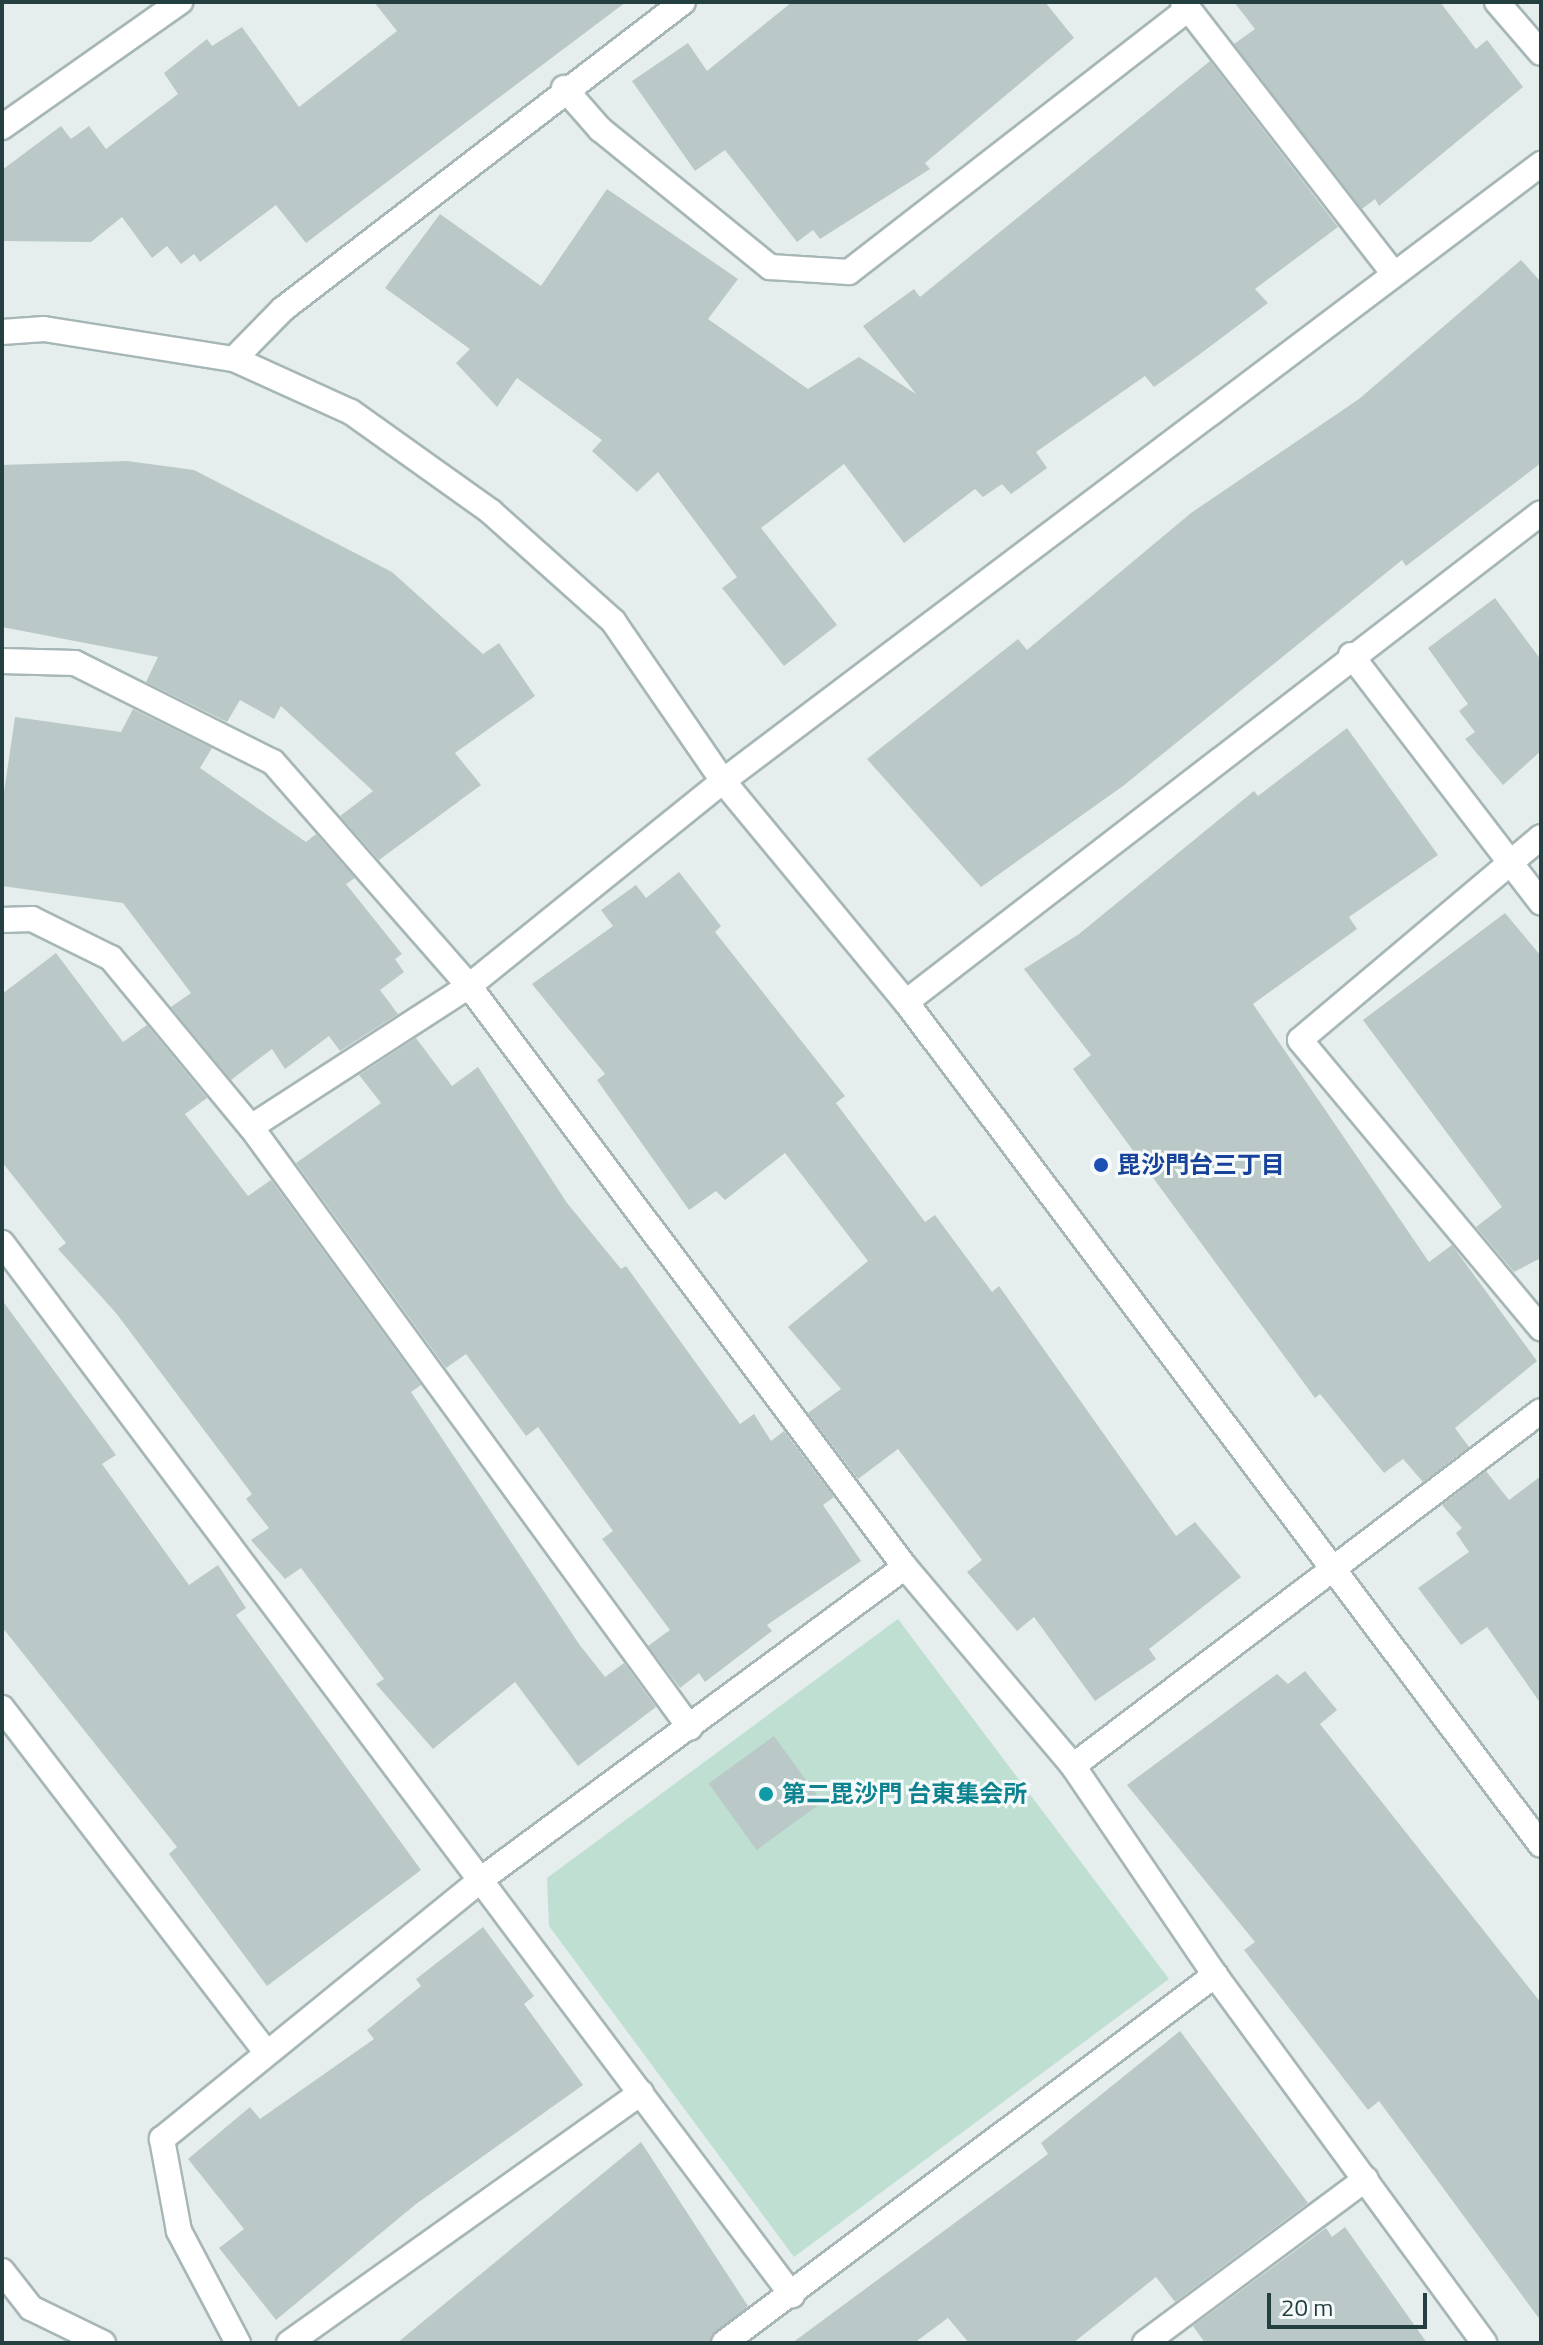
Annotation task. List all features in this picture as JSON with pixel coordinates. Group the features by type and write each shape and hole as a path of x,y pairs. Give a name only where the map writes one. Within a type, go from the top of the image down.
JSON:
{"street":[{"path":"2,127 180,2"},
{"path":"234,359 283,309 564,88 683,2"},
{"path":"1497,2 1541,53"},
{"path":"564,88 600,129 770,267 849,272 1186,6 1393,273"},
{"path":"251,1127 469,986 723,781 1541,164"},
{"path":"2,332 44,329 234,359 351,412 491,512 613,621 723,781 906,1002 1338,1569 1541,1845"},
{"path":"906,1002 1351,655 1541,513"},
{"path":"1351,655 1541,903"},
{"path":"2,661 75,663 273,762 469,986 905,1567 1073,1766 1215,1975 1484,2343"},
{"path":"1541,837 1300,1040 1541,1328"},
{"path":"2,920 32,919 111,958 251,1127 690,1728"},
{"path":"2,1243 483,1878 792,2295"},
{"path":"1073,1766 1338,1569 1541,1411"},
{"path":"238,2343 179,2231 162,2139 265,2051 483,1878 905,1567"},
{"path":"2,1708 265,2051"},
{"path":"724,2343 1215,1975"},
{"path":"289,2343 641,2093"},
{"path":"1145,2343 1366,2179"},
{"path":"2,2271 31,2308 103,2343"}],"green space":[{"path":"898,1619 1169,1979 794,2257 549,1926 547,1878"}],"building":[{"path":"374,2 626,2 306,243 276,205 200,262 194,254 181,264 167,246 152,258 122,217 91,242 2,241 2,170 61,126 71,139 89,126 106,149 178,94 164,73 207,39 212,46 242,27 299,107 397,31"},
{"path":"792,2 1045,2 1074,38 925,163 930,169 820,239 813,230 797,242 725,150 695,171 632,81 688,43 707,71"},
{"path":"1234,2 1440,2 1476,49 1487,40 1523,87 1379,206 1375,199 1362,209 1234,44 1255,29"},
{"path":"1210,61 1338,227 1255,289 1268,303 1196,357 1154,387 1145,376 1036,452 1047,468 1011,494 1002,484 983,497 975,489 904,543 844,464 761,528 837,625 784,666 722,588 737,577 658,472 637,492 592,451 602,440 517,378 497,407 456,363 470,349 385,288 440,214 541,286 607,189 738,279 708,319 808,389 859,357 916,394 863,326 914,289 920,297"},
{"path":"1521,260 1541,282 1541,463 1406,566 1402,560 1123,786 981,887 867,759 1018,639 1027,650 1191,513 1359,399"},
{"path":"127,461 194,470 392,572 483,654 499,643 535,696 455,753 481,785 379,860 340,816 373,791 281,706 274,719 240,700 227,722 146,682 158,657 2,627 2,465"},
{"path":"1495,598 1541,660 1541,751 1503,785 1465,739 1475,732 1459,711 1468,704 1428,648"},
{"path":"133,709 212,748 200,768 306,842 316,834 355,878 346,884 402,954 395,959 404,972 380,990 398,1014 340,1051 329,1036 285,1069 272,1049 231,1080 171,1007 191,993 123,903 2,886 2,806 15,717 121,732"},
{"path":"1347,728 1438,855 1349,917 1357,929 1253,1004 1429,1262 1452,1245 1537,1361 1455,1428 1469,1447 1423,1482 1403,1459 1384,1473 1320,1394 1315,1398 1073,1069 1091,1055 1024,969 1079,934 1254,791 1258,796"},
{"path":"679,872 721,926 715,932 845,1096 836,1103 925,1222 935,1215 992,1292 999,1286 1176,1536 1195,1522 1241,1577 1149,1649 1156,1659 1095,1701 1034,1617 1017,1631 967,1572 982,1560 898,1449 858,1479 808,1413 841,1389 788,1327 868,1261 785,1153 725,1200 716,1191 689,1210 597,1080 605,1074 532,984 613,926 601,910 636,885 646,898"},
{"path":"1505,913 1541,956 1541,1258 1514,1272 1476,1227 1502,1207 1363,1020"},
{"path":"56,953 123,1042 147,1025 207,1098 185,1114 248,1196 271,1180 421,1385 411,1392 579,1644 605,1677 624,1663 656,1707 578,1766 515,1682 433,1749 376,1684 384,1679 301,1568 285,1579 251,1540 269,1528 246,1499 252,1494 116,1313 58,1249 66,1243 2,1162 2,994"},
{"path":"416,1038 452,1086 478,1067 567,1203 621,1269 626,1266 740,1424 754,1414 771,1441 784,1431 834,1497 823,1505 861,1561 767,1625 772,1631 705,1682 699,1673 680,1688 648,1646 670,1630 602,1539 613,1531 538,1427 526,1436 466,1354 446,1368 296,1163 381,1103 359,1075"},
{"path":"2,1300 116,1455 102,1464 189,1585 218,1565 246,1608 236,1615 421,1870 267,1986 169,1854 177,1847 2,1627"},
{"path":"1486,1471 1509,1500 1541,1476 1541,1704 1487,1627 1461,1645 1418,1588 1469,1552 1456,1533 1462,1528 1442,1505"},
{"path":"1305,1671 1337,1710 1320,1724 1541,2003 1541,2321 1379,2101 1368,2110 1244,1950 1255,1942 1127,1785 1277,1674 1288,1684"},
{"name":"第二毘沙門 台東集会所","path":"774,1736 822,1802 757,1850 708,1784"},
{"path":"483,1927 534,1996 524,2004 583,2085 416,2204 276,2320 219,2248 244,2229 188,2159 250,2107 260,2119 374,2039 367,2030 421,1986 416,1979"},
{"path":"1180,2031 1308,2203 1175,2302 1156,2277 1073,2343 969,2343 948,2318 914,2343 792,2343 1048,2154 1041,2143"},
{"path":"641,2142 748,2306 709,2343 397,2343"},
{"path":"1345,2227 1427,2343 1205,2343 1193,2326 1326,2228 1332,2237"}],"place":[{"name":"毘沙門台三丁目","path":"1101,1165"},
{"name":"第二毘沙門 台東集会所","path":"766,1794"}]}
